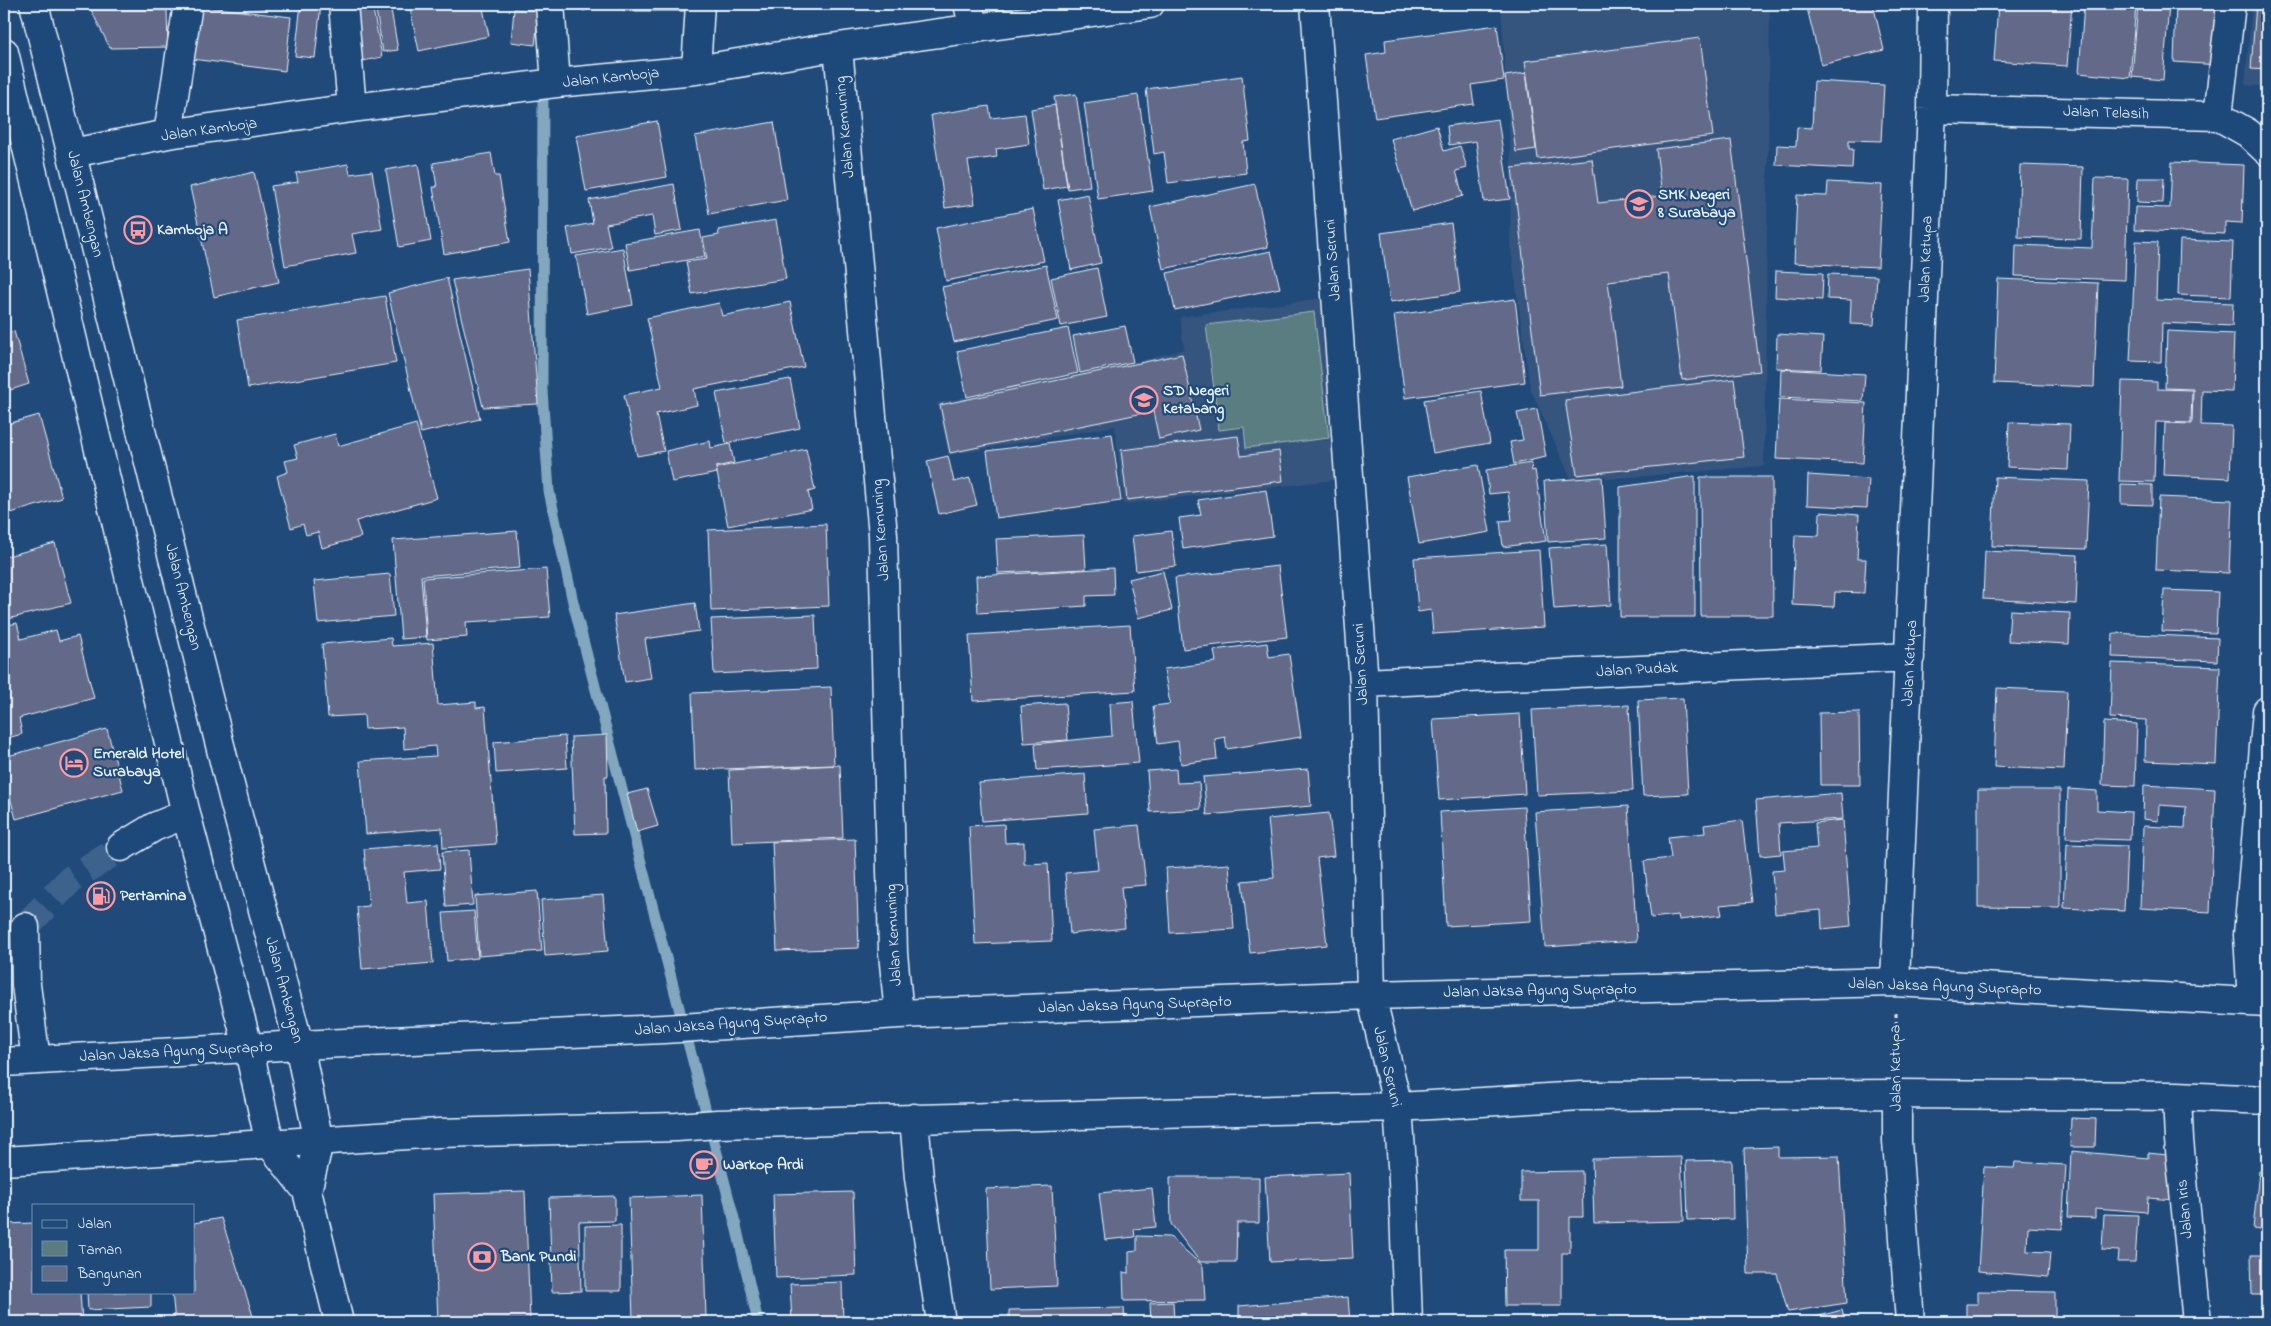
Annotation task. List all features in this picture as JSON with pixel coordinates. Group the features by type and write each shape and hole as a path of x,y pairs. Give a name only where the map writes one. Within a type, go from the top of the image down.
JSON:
{"street":[{"name":"Jalan Ambengan","path":"34,4 233,797 298,1045 320,1142 307,1191"},
{"path":"168,134 188,4"},
{"path":"343,4 352,108"},
{"path":"547,85 550,4"},
{"path":"696,70 700,4"},
{"name":"Jalan Kamboja","path":"72,153 168,134 352,108 696,70 838,48 971,16 1150,4"},
{"name":"Jalan Seruni","path":"1315,4 1364,683 1371,995 1398,1107 1403,1181 1408,1322"},
{"name":"Jalan Ketupa","path":"1896,982 1932,109 1933,4"},
{"path":"2218,116 2231,4"},
{"name":"Jalan Kemuning","path":"838,48 883,535 893,953 899,1014"},
{"name":"Jalan Ambengan","path":"4,52 186,814 249,1050 270,1144 307,1191 339,1322"},
{"name":"Jalan Telasih","path":"1932,109 2218,116 2248,133 2267,152"},
{"name":"Jalan Pudak","path":"1364,683 1910,658"},
{"path":"2260,1002 2248,935 2267,711"},
{"path":"121,846 154,827 186,814"},
{"path":"24,927 26,985 36,1060"},
{"name":"Jalan Jaksa Agung Suprapto","path":"4,1062 249,1050 298,1045 664,1029 899,1014 1371,995 1896,982 2260,1002"},
{"path":"4,1161 439,1133 677,1127 914,1118 1398,1107 1581,1096 1897,1094 2177,1096 2267,1100"},
{"name":"Jalan Ketupa","path":"1897,1094 1897,1141 1910,1322"},
{"name":"Jalan Iris","path":"2177,1096 2179,1140 2197,1322"},
{"path":"914,1118 919,1178 941,1322"}],"path":[{"name":"Jalan Ketupa","path":"1896,982 1897,1094"}],"shaded area":[{"name":"SMK Negeri 8 Surabaya","path":"1501,4 1770,4 1764,466 1608,479 1604,476 1571,479 1530,388 1510,243 1511,164"},
{"path":"2252,4 2267,4 2267,87 2245,85"},
{"name":"SD Negeri Ketabang","path":"1324,298 1345,479 1123,504 1115,426 949,455 937,403 1148,359 1184,349 1180,317"}],"green space":[{"path":"1314,312 1329,438 1246,448 1244,427 1219,430 1206,325"}],"building":[{"path":"219,4 265,4 264,8"},
{"path":"301,4 321,4 315,58 295,56"},
{"path":"353,4 372,4 382,57 363,61"},
{"path":"375,4 390,4 398,50 383,52"},
{"path":"433,4 482,4 489,36 419,51 410,9"},
{"path":"580,4 609,4 583,11"},
{"path":"624,4 686,4 686,11 624,11"},
{"path":"1806,4 1873,4 1884,50 1821,65"},
{"path":"1998,4 2072,4 2067,66 1994,61"},
{"path":"2084,4 2136,4 2130,78 2079,73"},
{"path":"2138,4 2169,4 2163,80 2132,77"},
{"path":"2176,4 2222,4 2219,65 2174,62"},
{"path":"2256,4 2267,4 2267,70 2251,69"},
{"path":"191,5 291,17 285,71 184,58"},
{"path":"514,9 539,11 535,45 511,42"},
{"path":"91,10 167,10 168,47 110,48"},
{"path":"1497,25 1504,80 1471,85 1474,104 1375,118 1366,55 1386,52 1385,40"},
{"path":"1700,38 1713,136 1538,159 1525,61"},
{"path":"1526,73 1536,149 1516,152 1505,76"},
{"path":"1242,76 1250,141 1243,142 1246,173 1168,183 1164,152 1154,154 1146,89"},
{"path":"1814,81 1884,85 1881,141 1849,140 1849,149 1853,149 1852,169 1776,165 1777,145 1796,146 1797,127 1812,128"},
{"path":"1076,94 1090,186 1068,189 1054,97"},
{"path":"1138,95 1153,191 1098,199 1084,103"},
{"path":"1055,105 1067,186 1043,190 1031,109"},
{"path":"989,106 991,118 1025,114 1029,144 996,149 997,157 968,161 975,204 945,208 931,115"},
{"path":"1498,119 1510,199 1484,202 1476,141 1449,145 1447,126"},
{"path":"657,121 667,177 586,191 576,136"},
{"path":"774,122 787,200 709,214 695,136"},
{"path":"1437,126 1444,151 1460,146 1467,168 1456,171 1463,196 1412,211 1391,139"},
{"path":"1731,140 1760,371 1682,380 1669,274 1608,281 1621,386 1540,395 1512,168 1592,159 1598,203 1662,196 1656,149"},
{"path":"491,153 495,176 499,176 510,242 444,254 433,187 437,187 433,163"},
{"path":"2172,162 2244,165 2242,223 2225,222 2225,234 2134,230 2135,207 2170,208"},
{"path":"348,164 350,174 372,171 382,229 352,234 356,253 285,266 271,186 298,182 296,173"},
{"path":"418,164 431,241 399,247 386,170"},
{"path":"2020,165 2083,167 2081,239 2018,237"},
{"path":"254,172 279,282 214,297 190,187"},
{"path":"2095,178 2128,179 2125,280 2015,276 2016,245 2092,248"},
{"path":"2138,178 2164,178 2163,203 2137,202"},
{"path":"1828,182 1882,185 1878,267 1794,263 1797,195 1827,196"},
{"path":"674,184 682,230 655,235 652,216 606,224 611,247 572,254 567,228 593,223 589,200"},
{"path":"1255,184 1268,247 1163,269 1150,207"},
{"path":"1088,194 1101,263 1071,270 1058,200"},
{"path":"1033,209 1044,261 946,281 936,228"},
{"path":"776,220 786,279 692,294 686,262 707,259 703,238 719,235 718,230"},
{"path":"1451,223 1460,292 1390,302 1381,233"},
{"path":"700,230 705,257 630,270 625,243"},
{"path":"2180,240 2233,242 2231,297 2178,295"},
{"path":"2136,241 2158,242 2156,300 2233,303 2232,326 2162,323 2161,362 2130,361"},
{"path":"623,248 633,305 587,314 576,256"},
{"path":"1271,251 1280,288 1175,310 1167,273"},
{"path":"1046,265 1058,320 954,342 942,287"},
{"path":"1097,268 1107,317 1061,326 1051,278"},
{"path":"528,269 538,404 483,407 452,280"},
{"path":"1776,271 1823,273 1822,300 1775,297"},
{"path":"1828,274 1877,276 1874,325 1850,324 1851,300 1827,299"},
{"path":"447,278 480,419 421,433 388,293"},
{"path":"1998,279 2098,283 2094,387 1994,383"},
{"path":"385,296 396,363 248,388 237,320"},
{"path":"1515,299 1525,382 1405,398 1394,315"},
{"path":"790,302 804,367 694,389 697,405 656,414 664,451 637,456 624,395 662,387 647,318 719,303 722,316"},
{"path":"1125,326 1133,362 1080,373 1073,336"},
{"path":"1068,328 1078,373 967,397 957,351"},
{"path":"14,331 29,384 4,392 4,334"},
{"path":"2167,331 2234,334 2232,391 2202,390 2201,425 2232,426 2230,478 2163,475 2165,423 2192,424 2193,389 2165,388"},
{"path":"1777,334 1823,337 1821,370 1776,368"},
{"path":"1182,354 1199,430 1159,439 1153,411 950,453 940,405"},
{"path":"1781,369 1865,374 1863,401 1780,397"},
{"path":"790,379 800,428 726,443 716,393"},
{"path":"1734,379 1744,457 1577,475 1565,400"},
{"path":"2122,381 2157,382 2157,389 2192,390 2191,423 2156,422 2154,482 2119,481"},
{"path":"1481,391 1490,443 1433,453 1424,400"},
{"path":"1779,399 1866,403 1863,463 1776,459"},
{"path":"1537,409 1546,457 1514,464 1510,442 1523,440 1517,413"},
{"path":"39,415 62,498 4,515 4,425"},
{"path":"2009,422 2070,424 2068,470 2007,467"},
{"path":"416,424 437,498 356,521 361,537 322,548 318,532 306,535 303,524 291,528 277,476 288,472 285,461 298,458 294,445 335,434 338,446"},
{"path":"1112,434 1121,501 996,518 987,451"},
{"path":"1238,436 1241,456 1279,451 1283,481 1127,500 1121,450"},
{"path":"710,441 711,448 730,444 734,463 716,467 717,473 672,482 666,451"},
{"path":"806,449 815,490 808,492 812,509 728,526 716,468"},
{"path":"948,456 954,482 970,478 977,505 939,514 927,461"},
{"path":"1531,463 1532,471 1535,470 1546,541 1503,547 1500,521 1512,520 1508,492 1489,494 1486,470"},
{"path":"1478,465 1490,532 1419,544 1407,477"},
{"path":"1808,475 1869,479 1867,508 1807,505"},
{"path":"1695,476 1695,617 1620,617 1620,487"},
{"path":"1602,477 1606,538 1548,542 1544,481"},
{"path":"1700,477 1772,477 1773,616 1701,616"},
{"path":"1995,477 2089,481 2086,549 1992,546"},
{"path":"2121,484 2152,485 2152,505 2121,504"},
{"path":"1266,490 1273,536 1183,549 1179,518 1201,515 1198,500"},
{"path":"2159,497 2232,500 2229,573 2156,570"},
{"path":"1820,512 1859,515 1857,559 1866,559 1864,593 1835,592 1834,607 1792,605 1795,535 1819,536"},
{"path":"826,524 829,606 711,611 708,530"},
{"path":"517,531 520,568 421,576 426,637 401,639 393,540"},
{"path":"1171,531 1176,566 1136,571 1132,536"},
{"path":"1084,535 1086,569 998,573 996,539"},
{"path":"55,543 71,603 4,620 4,557"},
{"path":"1607,544 1611,605 1554,609 1549,548"},
{"path":"1539,550 1544,627 1433,634 1431,610 1418,612 1414,558"},
{"path":"1985,551 2078,555 2076,604 1983,599"},
{"path":"1278,566 1287,637 1183,649 1175,578"},
{"path":"1113,568 1114,595 1086,596 1086,606 978,613 976,576"},
{"path":"546,569 550,617 466,622 467,637 427,640 423,578"},
{"path":"1163,571 1172,610 1138,618 1129,579"},
{"path":"390,574 394,616 318,623 314,581"},
{"path":"2164,590 2218,592 2216,633 2162,631"},
{"path":"695,603 699,631 645,639 651,678 625,682 614,615"},
{"path":"2010,610 2070,613 2069,644 2008,641"},
{"path":"815,615 817,669 714,674 711,619"},
{"path":"17,623 21,639 56,630 59,641 78,636 94,698 19,718 22,734 4,739 4,626"},
{"path":"1130,625 1135,691 973,701 969,635"},
{"path":"2113,633 2218,638 2217,661 2112,657"},
{"path":"391,638 392,646 433,643 438,705 476,702 476,708 485,707 496,844 443,848 442,828 366,834 360,761 436,756 435,746 404,749 403,727 365,729 364,715 328,717 322,644"},
{"path":"1267,643 1269,657 1289,654 1301,737 1227,749 1225,737 1215,739 1217,759 1181,764 1178,741 1158,744 1153,706 1170,704 1164,669 1216,662 1214,650"},
{"path":"2112,663 2220,667 2216,764 2145,761 2146,720 2110,718"},
{"path":"831,687 834,765 695,770 692,693"},
{"path":"1997,688 2067,691 2064,770 1994,767"},
{"path":"1683,698 1688,794 1643,796 1638,700"},
{"path":"1133,701 1139,763 1037,770 1035,744 1112,736 1110,703"},
{"path":"1065,703 1068,740 1024,743 1021,706"},
{"path":"1629,705 1633,791 1537,795 1532,710"},
{"path":"1859,712 1860,785 1820,785 1819,713"},
{"path":"1520,714 1525,794 1439,800 1433,719"},
{"path":"2104,722 2137,724 2135,786 2102,785"},
{"path":"107,729 123,790 16,819 4,775 4,757"},
{"path":"607,735 608,776 605,776 606,833 575,834 571,737"},
{"path":"565,736 567,768 496,773 494,742"},
{"path":"840,765 843,838 732,843 729,770"},
{"path":"1176,769 1177,783 1199,782 1201,809 1150,812 1147,771"},
{"path":"1308,769 1311,806 1207,815 1203,777"},
{"path":"1085,774 1088,813 982,821 979,783"},
{"path":"2144,785 2215,789 2210,912 2140,908 2143,826 2185,828 2186,807 2159,805 2158,821 2143,819"},
{"path":"647,789 658,826 637,832 627,794"},
{"path":"2068,789 2097,791 2097,810 2131,812 2130,840 2066,838"},
{"path":"1978,790 2060,790 2060,908 1978,907"},
{"path":"1841,793 1843,819 1779,823 1781,854 1760,856 1756,800"},
{"path":"1628,806 1637,941 1545,947 1535,812"},
{"path":"1524,807 1531,921 1446,926 1440,812"},
{"path":"1329,813 1334,856 1317,858 1327,945 1250,953 1242,881 1274,878 1268,819"},
{"path":"1742,820 1752,902 1720,905 1722,915 1679,920 1678,915 1651,918 1644,861 1671,858 1668,837 1705,833 1704,825"},
{"path":"1843,820 1851,926 1822,929 1821,910 1775,914 1772,871 1785,870 1783,851 1817,848 1815,823"},
{"path":"1004,824 1005,843 1024,842 1024,864 1048,863 1052,941 975,944 969,826"},
{"path":"1139,825 1146,885 1121,887 1125,928 1070,934 1065,873 1098,870 1094,829"},
{"path":"855,839 859,948 777,951 772,842"},
{"path":"438,843 440,869 404,872 407,903 428,901 433,963 362,969 357,907 369,906 364,849"},
{"path":"2067,844 2127,846 2124,911 2064,908"},
{"path":"469,850 473,905 446,907 442,852"},
{"path":"1229,864 1234,929 1170,933 1166,868"},
{"path":"537,891 542,951 479,956 475,896"},
{"path":"603,895 608,951 545,956 541,900"},
{"path":"474,911 478,958 447,961 443,913"},
{"path":"2071,1118 2096,1119 2095,1147 2070,1147"},
{"path":"1778,1147 1778,1157 1839,1156 1847,1303 1788,1312 1777,1274 1748,1274 1744,1148"},
{"path":"2071,1151 2148,1158 2148,1153 2177,1156 2174,1200 2148,1198 2147,1212 2095,1208 2095,1218 2068,1217"},
{"path":"1681,1157 1684,1221 1594,1223 1592,1159"},
{"path":"1732,1160 1733,1219 1688,1220 1686,1161"},
{"path":"2015,1162 2066,1165 2062,1229 2028,1227 2027,1251 2050,1252 2048,1277 1978,1271 1984,1167 2014,1168"},
{"path":"1582,1171 1583,1217 1570,1217 1570,1253 1562,1253 1562,1306 1505,1306 1504,1250 1539,1250 1539,1201 1521,1201 1521,1172"},
{"path":"2259,1171 2267,1172 2267,1231 2253,1229"},
{"path":"1349,1173 1353,1258 1270,1262 1265,1177"},
{"path":"1170,1177 1259,1177 1259,1223 1237,1223 1236,1262 1200,1262 1171,1224"},
{"path":"1052,1186 1057,1286 990,1289 986,1189"},
{"path":"1152,1188 1156,1227 1134,1229 1135,1237 1105,1240 1099,1193"},
{"name":"Bank Pundi","path":"525,1191 530,1320 438,1322 433,1194"},
{"path":"853,1192 856,1275 776,1278 773,1194"},
{"path":"702,1195 706,1317 633,1320 629,1198"},
{"path":"615,1196 615,1221 579,1222 581,1291 552,1292 549,1198"},
{"path":"2104,1214 2138,1215 2135,1262 2118,1262 2119,1251 2102,1250"},
{"path":"221,1218 255,1322 175,1322 172,1294 195,1294 195,1223"},
{"path":"32,1223 32,1294 80,1294 82,1322 4,1322 4,1224"},
{"path":"621,1225 621,1291 585,1291 585,1226"},
{"path":"1137,1236 1170,1237 1203,1266 1205,1300 1124,1301 1123,1272 1129,1273 1129,1252 1137,1251"},
{"path":"2251,1255 2267,1255 2267,1295 2252,1295"},
{"path":"842,1282 843,1322 792,1322 790,1284"},
{"path":"1978,1291 2055,1292 2055,1322 1966,1322 1966,1304 1978,1304"},
{"path":"87,1294 151,1294 151,1307 88,1310"},
{"path":"1348,1297 1350,1322 1196,1322 1239,1318 1239,1306"},
{"path":"1173,1302 1174,1322 1151,1322 1150,1303"},
{"path":"1124,1308 1125,1322 1009,1322 1009,1310"},
{"path":"1842,1310 1845,1322 1796,1322"},
{"path":"2267,1314 2267,1322 2261,1322 2260,1316"},
{"path":"1770,1317 1771,1322 1751,1322"},
{"path":"159,1319 159,1322 128,1322 128,1320"}],"waterway":[{"path":"543,83 542,390 549,491 573,602 737,1230 758,1322"}],"tunnel":[{"path":"25,927 70,880 121,847"}],"place":[{"name":"SMK Negeri 8 Surabaya","path":"1639,204"},
{"name":"Kamboja A","path":"138,230"},
{"name":"SD Negeri Ketabang","path":"1144,400"},
{"name":"Emerald Hotel Surabaya","path":"74,763"},
{"name":"Pertamina","path":"101,896"},
{"name":"Warkop Ardi","path":"704,1165"},
{"name":"Bank Pundi","path":"482,1257"}]}
